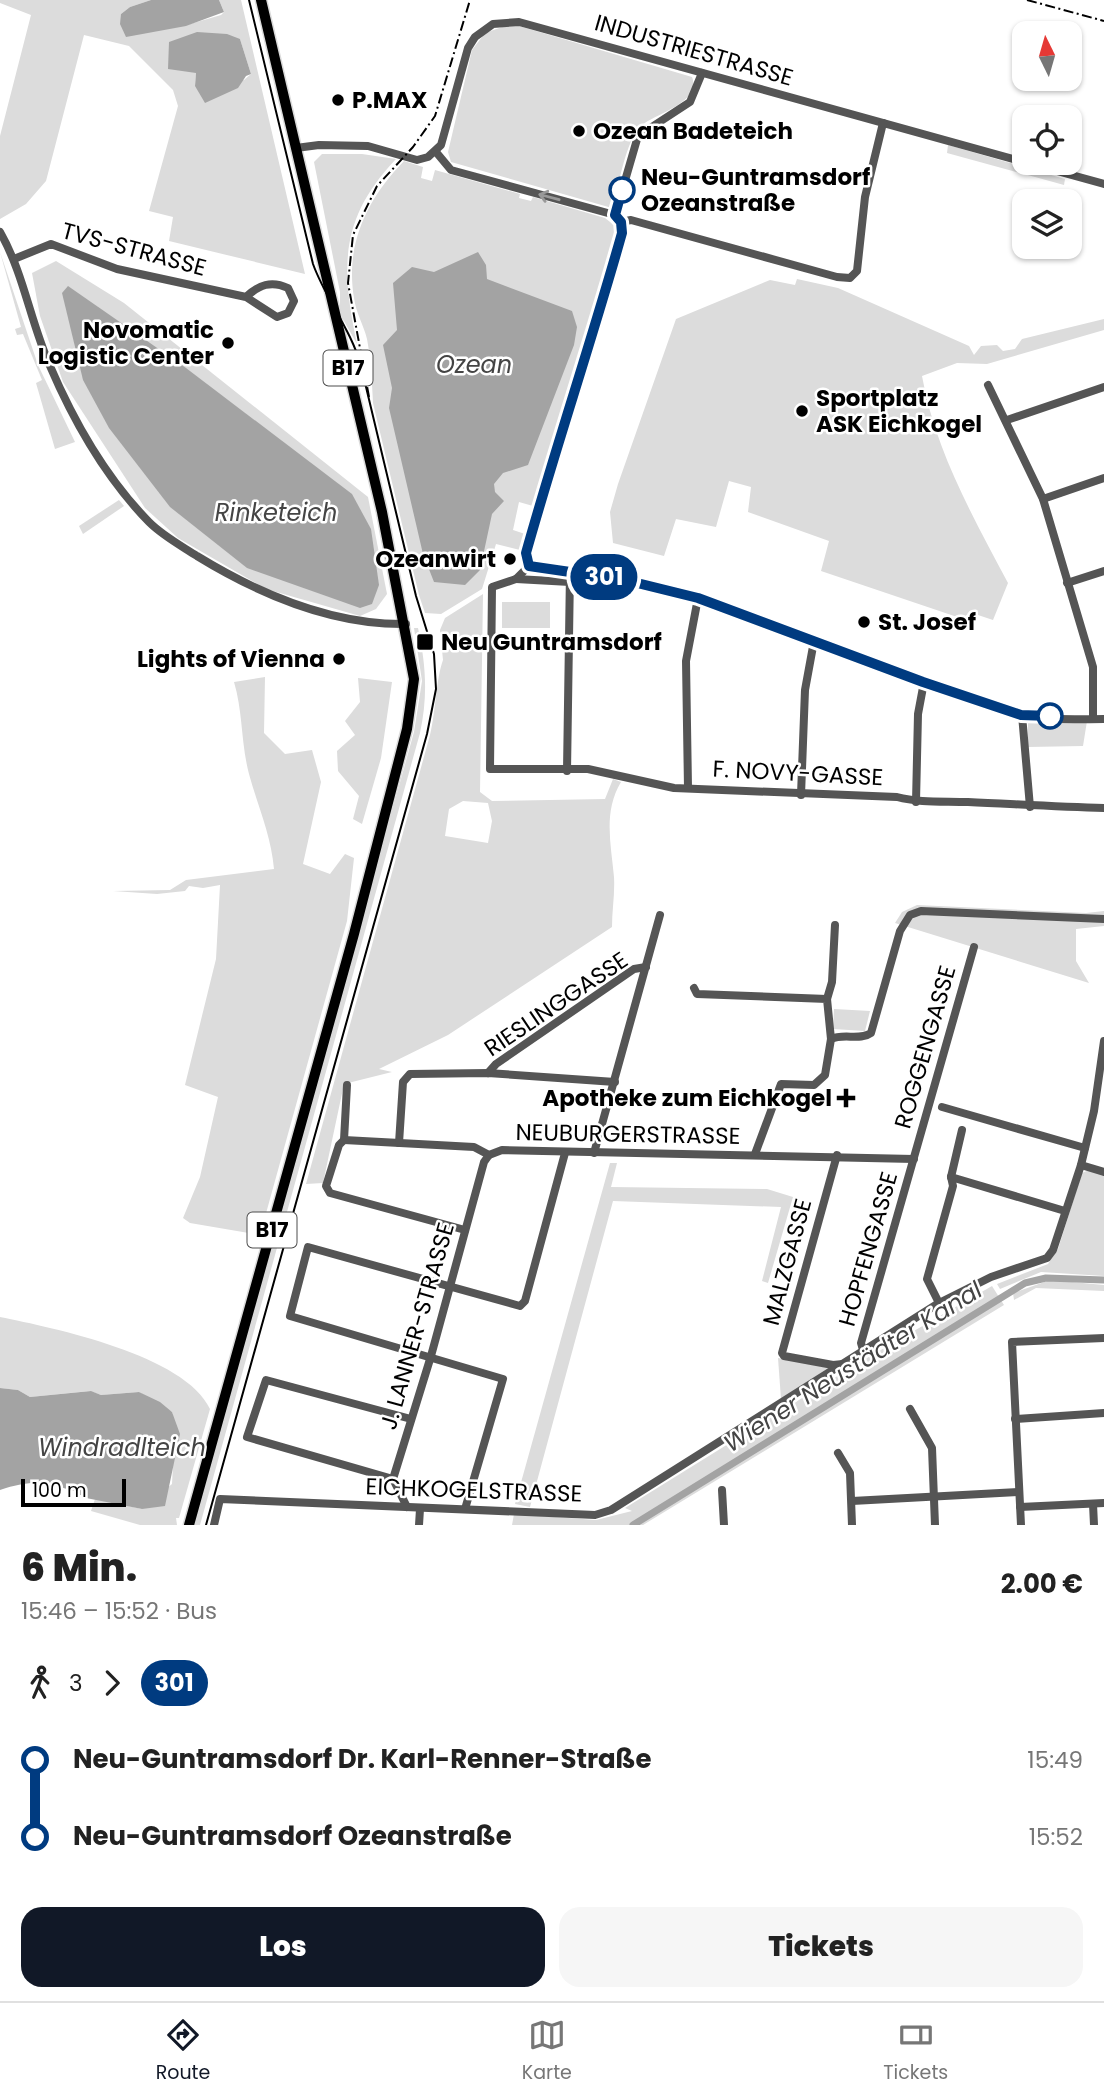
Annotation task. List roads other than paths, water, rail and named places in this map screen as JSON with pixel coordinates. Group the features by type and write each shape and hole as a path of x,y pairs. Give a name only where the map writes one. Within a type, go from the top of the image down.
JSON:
{"main road":[{"name":"B17","path":"189,1525 354,934 407,729 414,671 406,624 261,0"}],"street":[{"name":"INDUSTRIESTRASSE","path":"436,152 441,145 468,48 483,29 493,24 519,22 1012,158"},
{"path":"529,566 526,553 548,474 622,233 618,219 638,136 690,102 702,73"},
{"path":"296,148 319,145 368,146 417,160 436,152 452,170 618,219 631,220 837,278 850,278 857,271 865,197 883,122"},
{"name":"INDUSTRIESTRASSE","path":"1072,175 1104,184"},
{"path":"0,232 14,258 48,362 64,398 100,461 150,523 170,539 252,587 337,617 366,623 406,624"},
{"name":"TVS-STRASSE","path":"14,258 51,244 117,269 246,297 276,317 288,313 294,301 288,288 280,284 258,287 246,297"},
{"path":"988,385 1043,499 1093,667 1093,719"},
{"path":"1007,420 1104,387"},
{"path":"1043,499 1104,478"},
{"path":"529,566 581,574"},
{"path":"516,579 529,566"},
{"path":"1067,583 1104,571"},
{"path":"567,771 570,572"},
{"path":"591,576 625,580 698,598 923,682 1021,715 1104,719"},
{"path":"516,579 570,582"},
{"name":"F. NOVY-GASSE","path":"516,579 492,587 490,769 588,769 665,787 776,791 801,795 897,797 916,802 1104,808"},
{"path":"688,788 686,661 698,598"},
{"path":"801,795 805,690 814,641"},
{"path":"1093,667 1104,664"},
{"path":"916,802 918,714 923,682"},
{"path":"1021,715 1030,807"},
{"path":"831,1039 839,1035 866,1036 871,1033 900,932 910,915 921,911 1104,919"},
{"name":"RIESLINGGASSE","path":"594,1153 660,915"},
{"path":"755,1154 781,1084 814,1085 825,1075 831,1039 827,999 832,982 835,925"},
{"name":"ROGGENGASSE","path":"914,1159 974,947"},
{"name":"RIESLINGGASSE","path":"488,1073 496,1064 634,969 646,967"},
{"path":"694,988 697,994 827,999"},
{"name":"EICHKOGELSTRASSE","path":"214,1525 220,1499 595,1515 611,1510 847,1364 863,1350 939,1303 990,1277 1047,1258 1053,1250 1081,1165 1104,1041"},
{"path":"399,1143 403,1082 410,1074 488,1073 615,1082"},
{"path":"347,1085 344,1140 339,1145 326,1186 330,1194 465,1230"},
{"path":"942,1107 1085,1148"},
{"path":"939,1303 927,1279 953,1186 951,1177 962,1130"},
{"name":"NEUBURGERSTRASSE","path":"344,1140 474,1147 489,1155 502,1150 837,1155 914,1159"},
{"path":"465,1509 503,1379 290,1315 308,1247 520,1306 525,1301 565,1153"},
{"name":"J. LANNER-STRASSE","path":"393,1479 431,1356 484,1162 489,1155"},
{"name":"MALZGASSE","path":"837,1155 782,1353 783,1356 833,1366 847,1364"},
{"name":"HOPFENGASSE","path":"863,1350 861,1343 914,1159"},
{"path":"1081,1165 1104,1172"},
{"path":"951,1177 1065,1211"},
{"path":"1021,1525 1012,1342 1104,1338"},
{"path":"407,1507 393,1479 247,1437 266,1380 411,1419"},
{"path":"909,1409 932,1448 935,1525"},
{"path":"1015,1419 1104,1413"},
{"path":"838,1453 850,1473 852,1525"},
{"path":"722,1490 724,1525"},
{"path":"852,1501 1019,1492"},
{"path":"1020,1507 1104,1503"},
{"path":"1093,1504 1094,1525"},
{"path":"419,1525 420,1509"}],"water":[{"path":"151,0 219,0 224,12 186,26 126,37 120,24 121,14 130,7"},
{"path":"197,32 227,34 240,39 251,74 246,76 238,88 205,103 195,86 196,73 168,69 169,42"},
{"name":"Ozean","path":"478,252 486,265 487,279 572,311 577,327 574,345 528,465 503,473 494,484 495,492 504,501 492,514 480,570 465,585 434,582 423,554 389,408 392,388 383,345 397,330 393,283 412,267 434,272"},
{"name":"Rinketeich","path":"68,286 186,368 352,494 371,529 379,585 372,604 360,608 247,568 170,507 109,428 83,380 62,293"},
{"name":"Windradlteich","path":"0,1388 18,1390 30,1397 91,1391 101,1395 139,1392 160,1402 172,1412 180,1434 165,1506 142,1509 86,1498 87,1495 77,1495 77,1492 38,1483 0,1490"}],"waterway":[{"name":"Wiener Neustädter Kanal","path":"633,1525 1025,1283 1046,1278 1104,1280"}],"tram line":[{"path":"206,1525 427,734 436,689 434,654 416,596 361,366 357,352 313,264 249,0"}],"railway":[{"path":"369,397 348,283 353,235 377,186 413,147 435,116 470,0"},
{"path":"1027,0 1104,21"}],"place":[{"name":"P.MAX","path":"338,100"},
{"name":"Ozean Badeteich","path":"579,131"},
{"name":"Neu-Guntramsdorf Ozeanstraße","path":"622,190"},
{"name":"Novomatic Logistic Center","path":"228,343"},
{"name":"Sportplatz ASK Eichkogel","path":"802,411"},
{"name":"Ozeanwirt","path":"510,559"},
{"name":"St. Josef","path":"864,622"},
{"name":"Neu Guntramsdorf","path":"425,642"},
{"name":"Lights of Vienna","path":"339,659"},
{"name":"Apotheke zum Eichkogel","path":"846,1098"}]}
